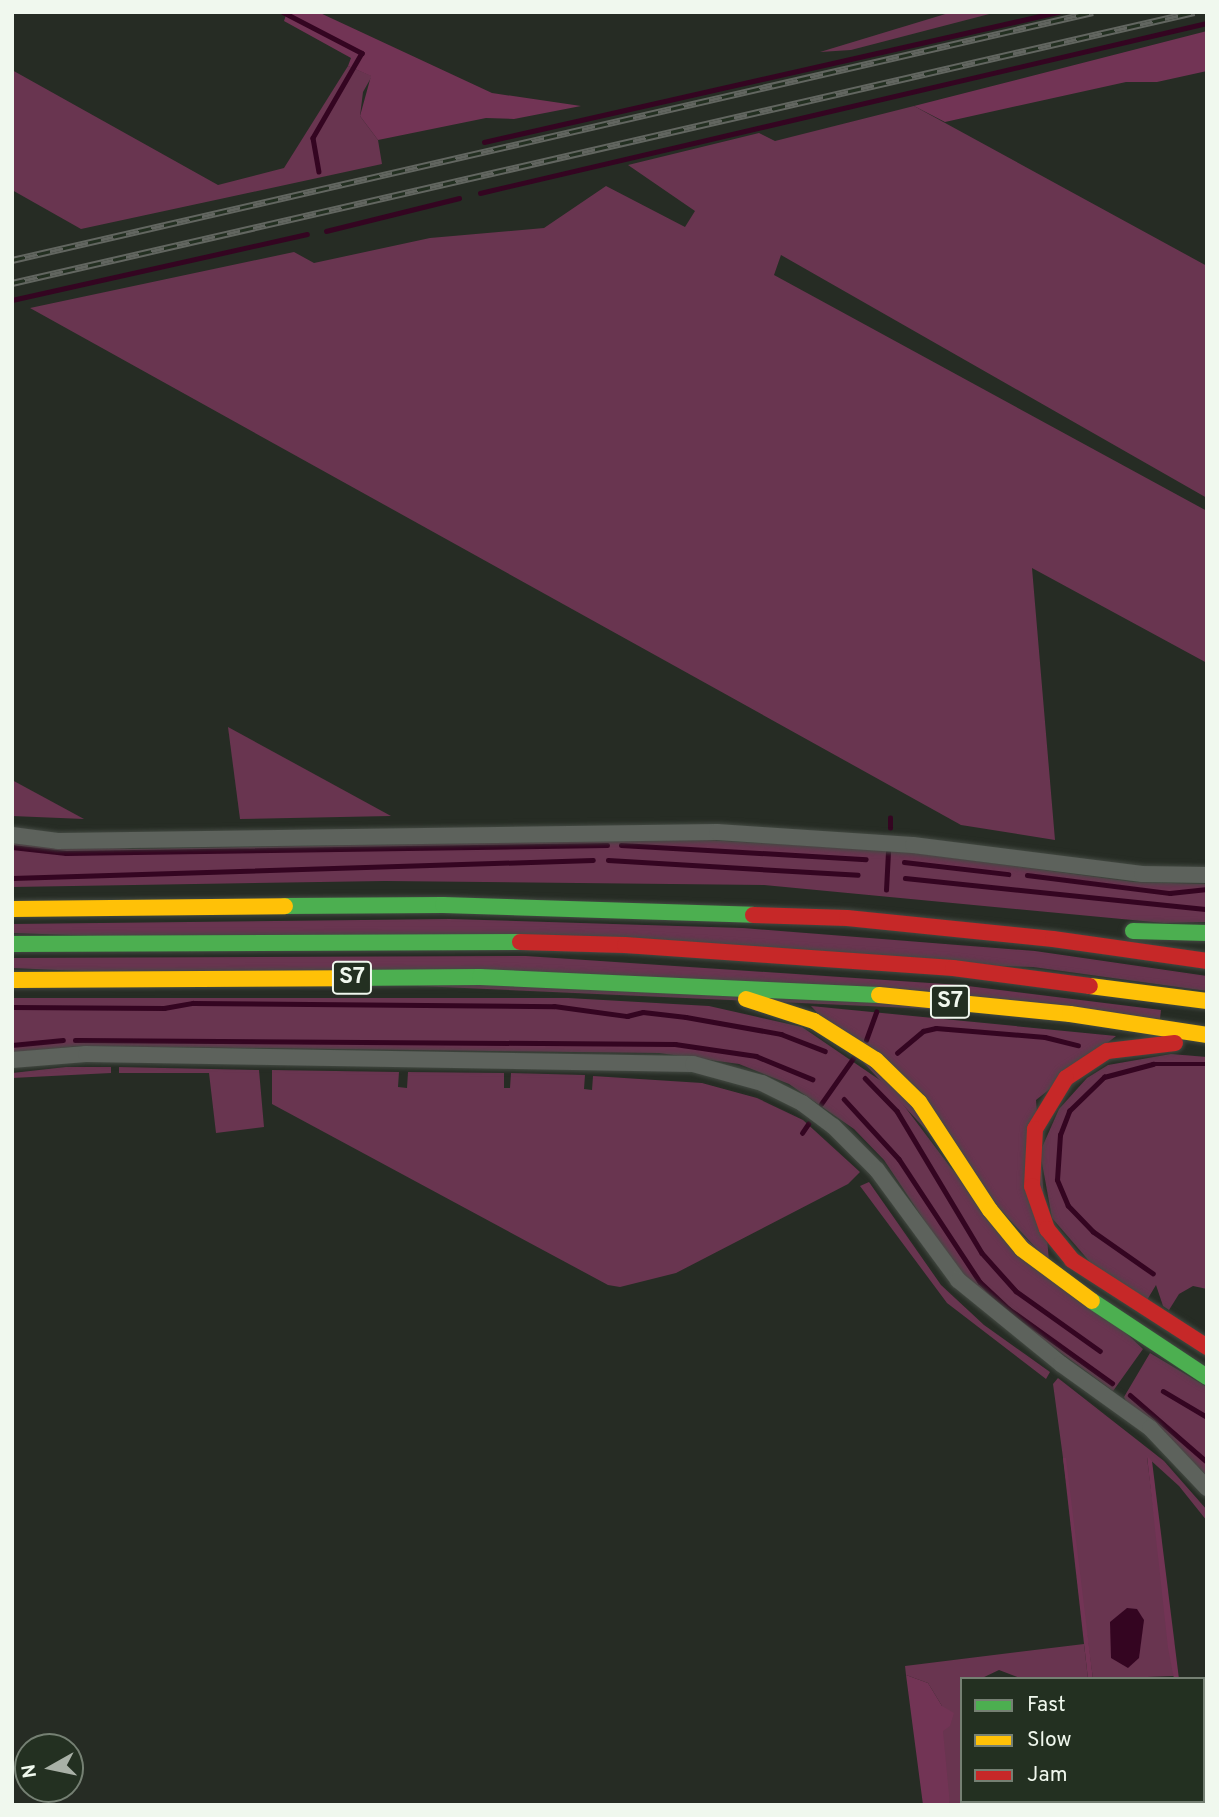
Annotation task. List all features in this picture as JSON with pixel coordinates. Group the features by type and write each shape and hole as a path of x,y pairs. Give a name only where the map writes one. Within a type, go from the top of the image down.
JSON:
{"highway":[{"path":"12,909 430,905 635,909 846,918 1053,939 1207,961"},
{"path":"1053,939 1122,930 1207,933"},
{"path":"12,944 457,941 652,946 953,968 1207,1001"},
{"name":"S7","path":"12,980 480,977 692,986 904,997 1207,1036"},
{"path":"692,986 790,1011 856,1045 919,1102 990,1210 1022,1249 1055,1276 1207,1377"},
{"path":"1207,1036 1127,1046 1086,1063 1054,1092 1035,1129 1030,1155 1039,1214 1057,1245 1072,1260 1207,1347"}],"street":[{"path":"12,835 58,841 717,832 913,845 1142,874 1207,875"},
{"path":"12,1060 96,1054 683,1063 762,1083 803,1103 833,1126 877,1170 958,1280 1060,1364 1150,1428 1207,1488"}],"shaded area":[{"path":"287,12 318,12 492,93 581,106 514,119 486,118 378,140 360,116 371,76 348,66 351,58 284,21"},
{"path":"952,12 997,12 851,50 820,52"},
{"path":"1207,31 1207,71 1157,82 1126,82 945,122 914,106"},
{"path":"348,66 372,76 363,92 360,116 378,140 382,164 81,229 12,190 12,70 218,185 284,168"},
{"path":"914,106 1207,266 1207,498 781,255 774,275 1207,511 1207,663 1032,568 1055,840 961,825 30,308 294,252 314,263 430,238 544,228 606,186 685,227 695,211 628,165 759,133 775,141"},
{"path":"228,727 391,816 240,819"},
{"path":"12,780 84,819 12,816"},
{"path":"689,839 902,851 1134,882 1207,884 1207,922 1164,923 764,885 385,881 12,887 12,842 133,849"},
{"path":"450,919 743,928 1035,951 1207,976 1207,991 1033,967 12,933 12,924"},
{"path":"526,956 960,985 1161,1010 1160,1019 12,968 12,958"},
{"path":"12,998 568,998 709,1006 802,1027 890,1087 951,1168 1143,1349 1113,1391 1004,1311 956,1268 884,1160 854,1129 789,1084 739,1064 659,1053 79,1046 12,1053"},
{"path":"811,1006 1116,1036 1036,1100 1049,1262"},
{"path":"1171,1054 1207,1057 1207,1289 1193,1286 1179,1294 1169,1310 1163,1306 1156,1285 1147,1300 1096,1269 1052,1218 1040,1152 1059,1109 1087,1078 1108,1065"},
{"path":"66,1067 111,1067 111,1073 12,1078 12,1073"},
{"path":"119,1067 259,1070 264,1127 216,1133 209,1073 119,1073"},
{"path":"272,1070 399,1072 398,1087 407,1088 408,1072 504,1073 504,1088 510,1088 511,1073 585,1075 584,1089 592,1090 593,1076 702,1083 757,1098 803,1120 860,1172 848,1184 676,1273 620,1287 608,1285 272,1104"},
{"path":"869,1182 941,1285 984,1325 1050,1372 1046,1379 947,1303 860,1186"},
{"path":"1150,1353 1207,1387 1207,1476 1148,1417 1127,1403 1124,1397"},
{"path":"1058,1378 1164,1461 1207,1510 1207,1521 1179,1486 1147,1457 1174,1676 1093,1677 1053,1384"},
{"path":"1147,1456 1152,1461 1179,1677 1174,1677 1168,1648"},
{"path":"1063,1458 1066,1458 1093,1677 1088,1677"},
{"path":"1127,1608 1137,1609 1144,1620 1139,1658 1128,1668 1111,1658 1110,1622"},
{"path":"1084,1644 1088,1677 1018,1677 999,1670 984,1677 960,1677 960,1803 979,1805 950,1805 943,1773 942,1706 928,1683 906,1675 905,1666"},
{"path":"906,1675 928,1683 942,1706 954,1713 950,1726 943,1731 950,1805 923,1805"}],"waterway":[{"path":"283,12 362,53 313,138 319,171"},
{"path":"484,142 1058,12"},
{"path":"480,193 1207,23"},
{"path":"326,231 459,198"},
{"path":"12,300 307,234"},
{"path":"890,818 890,828"},
{"path":"12,847 66,853 607,845"},
{"path":"621,845 866,859"},
{"path":"886,890 888,852"},
{"path":"12,878 593,860"},
{"path":"608,860 858,875"},
{"path":"904,862 1008,874"},
{"path":"1027,875 1170,893 1207,889"},
{"path":"905,878 1207,909"},
{"path":"12,1007 164,1008 193,1003 554,1006 627,1016 643,1012 686,1017 781,1034 825,1051"},
{"path":"866,1040 876,1012"},
{"path":"897,1053 923,1031 936,1028 1045,1037 1078,1045"},
{"path":"12,1045 63,1040"},
{"path":"75,1040 675,1044 756,1056 812,1079"},
{"path":"821,1104 854,1057"},
{"path":"1153,1274 1093,1232 1068,1206 1057,1180 1060,1135 1069,1111 1104,1077 1153,1064 1207,1064"},
{"path":"865,1078 897,1111 982,1253 1016,1291 1100,1351"},
{"path":"844,1099 899,1159 980,1282 1009,1309 1112,1383"},
{"path":"802,1133 808,1124"},
{"path":"1163,1391 1207,1417"},
{"path":"1130,1395 1207,1462"}],"railway":[{"path":"12,260 1093,12"},
{"path":"12,283 1194,12"}],"traffic: fast":[{"path":"285,906 443,905 753,915"},
{"path":"1133,931 1207,933"},
{"path":"12,944 520,942"},
{"path":"341,978 480,977 879,995"},
{"path":"1092,1301 1207,1377"}],"traffic: slow":[{"path":"12,909 285,906"},
{"path":"12,980 341,978"},
{"path":"1090,986 1207,1001"},
{"path":"879,995 1070,1014 1207,1035"},
{"path":"746,999 814,1021 876,1060 919,1102 990,1210 1022,1249 1092,1301"}],"traffic: jam":[{"path":"753,915 847,918 1053,939 1207,961"},
{"path":"520,942 625,945 953,968 1090,986"},
{"path":"1175,1043 1107,1051 1066,1078 1035,1129 1032,1186 1047,1229 1072,1260 1207,1347"}]}
